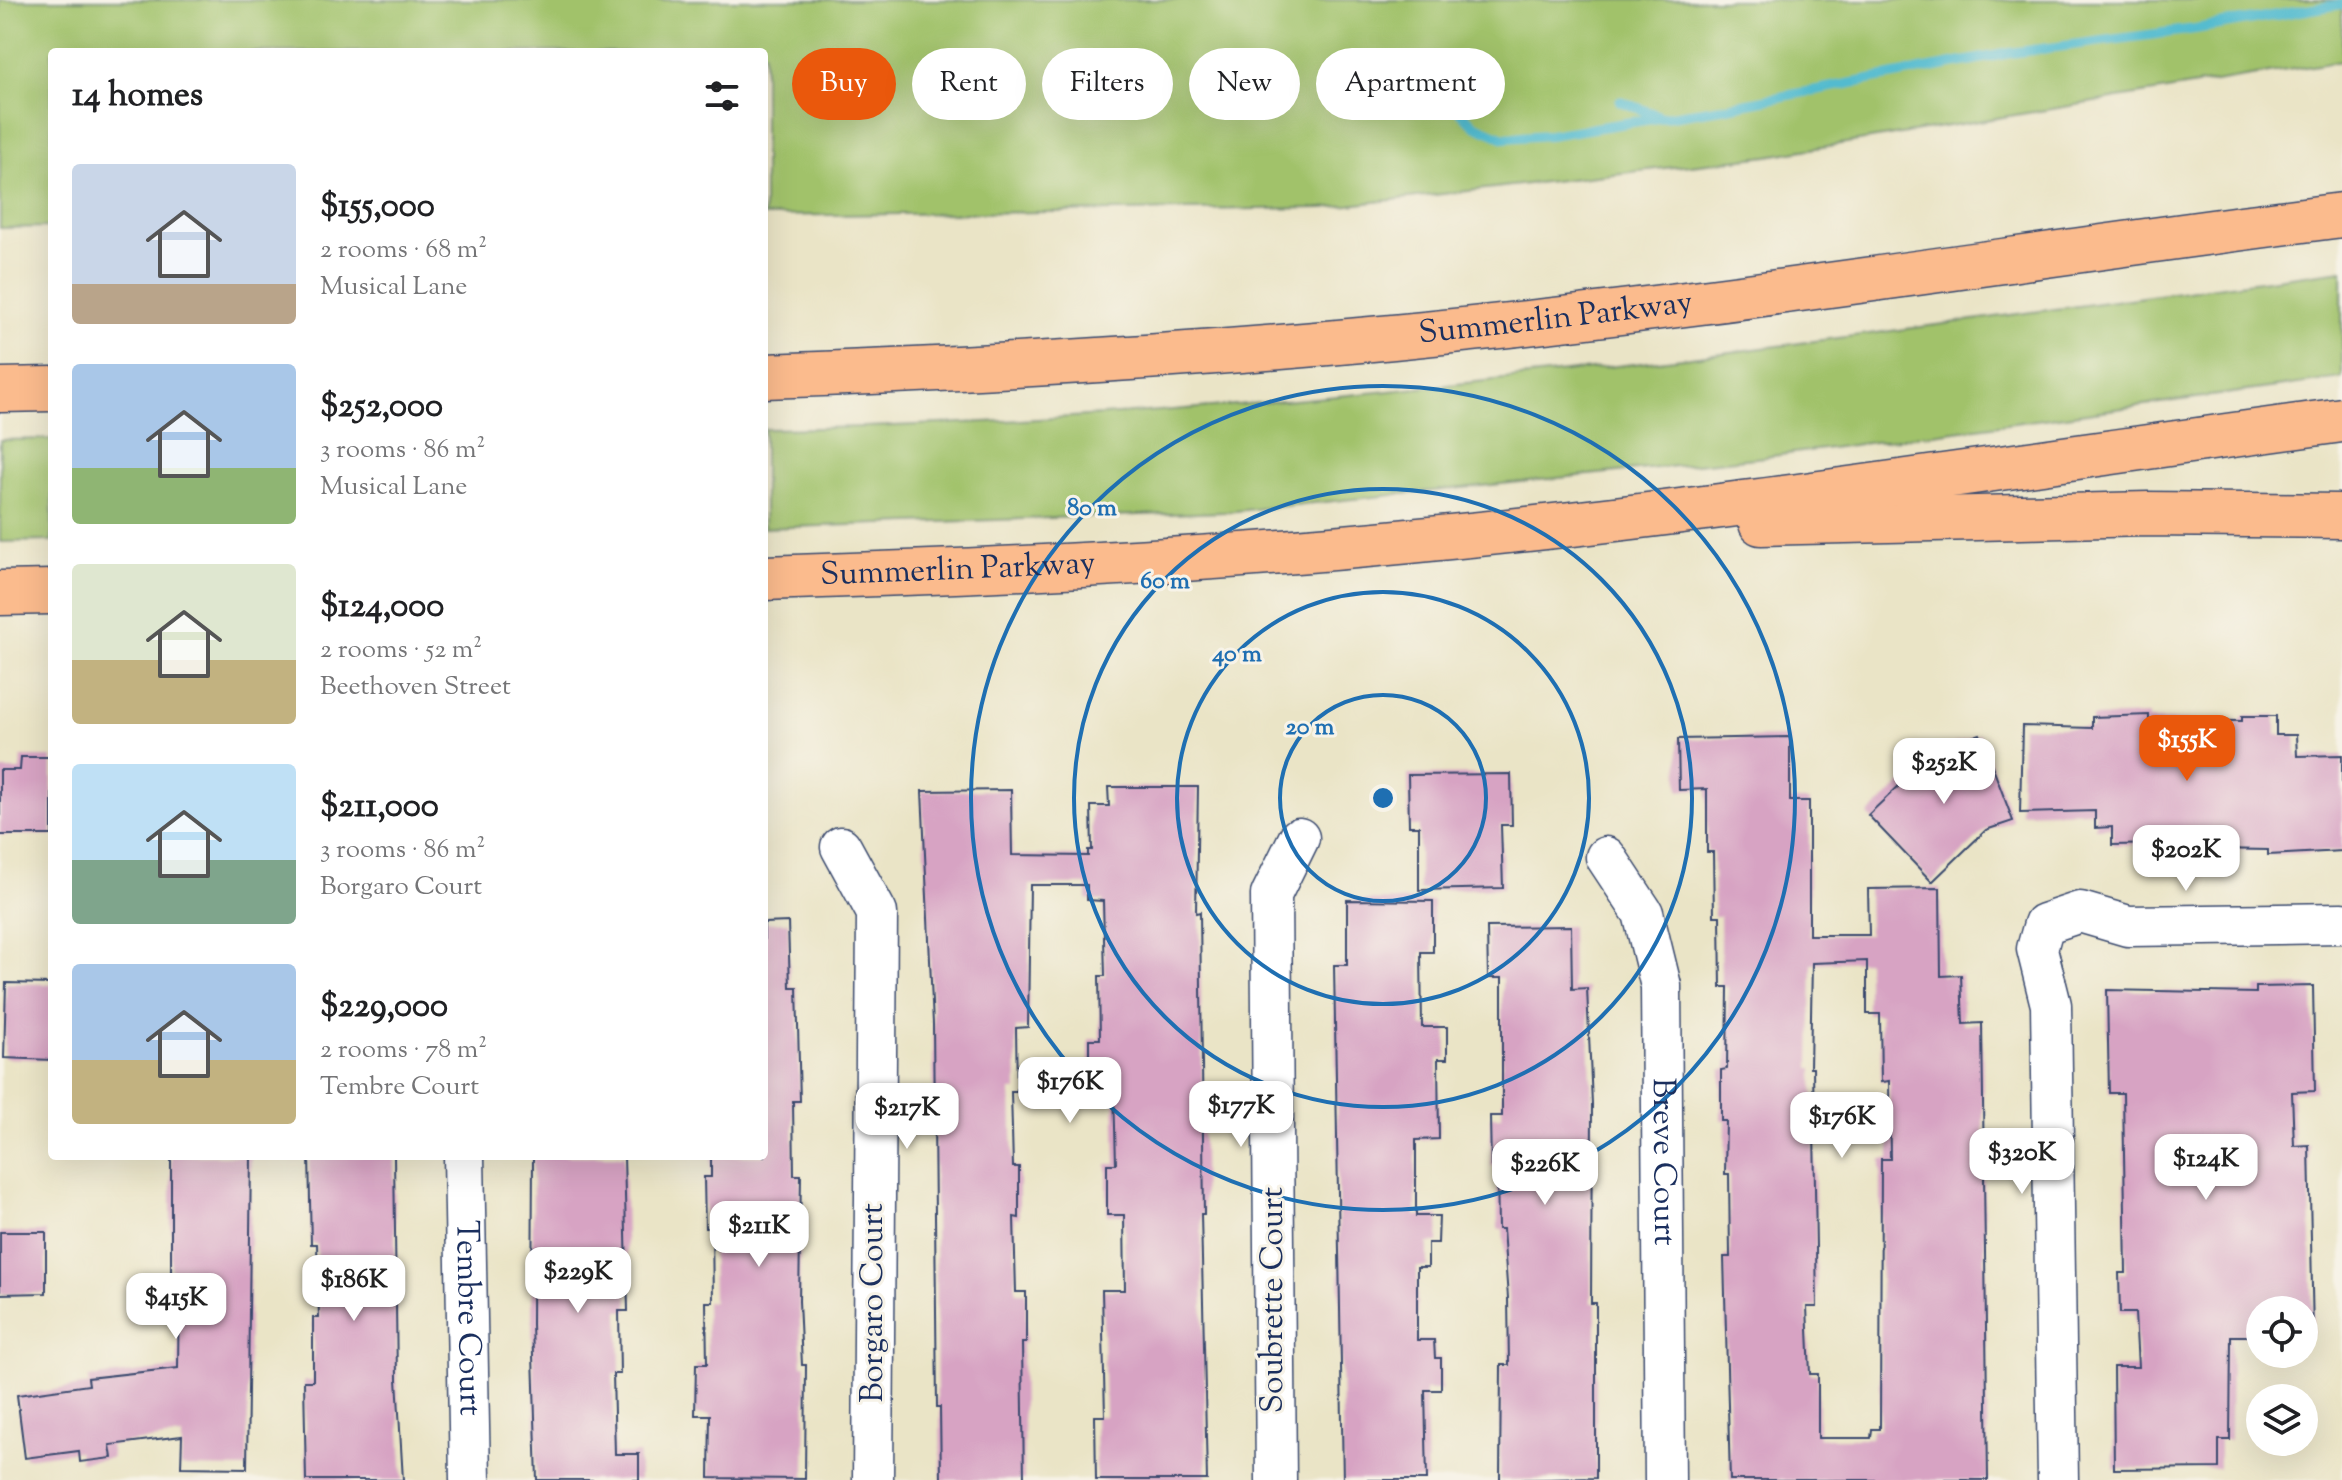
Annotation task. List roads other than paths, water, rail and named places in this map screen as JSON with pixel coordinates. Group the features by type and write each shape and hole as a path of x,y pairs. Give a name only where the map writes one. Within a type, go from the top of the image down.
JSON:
{"highway":[{"name":"Summerlin Parkway","path":"768,376 1025,364 1394,337 1546,321 2329,214"},
{"path":"0,390 48,389"},
{"name":"Summerlin Parkway","path":"768,578 1070,568 1531,529 2342,420"},
{"path":"1531,529 2148,514 2342,516"},
{"path":"0,593 48,592"}],"street":[{"name":"Soubrette Court","path":"1276,1480 1271,895 1299,838"},
{"name":"Borgaro Court","path":"841,847 877,913 873,1480"},
{"name":"Breve Court","path":"1606,857 1643,913 1661,986 1665,1480"},
{"path":"2058,1480 2051,1005 2037,949 2044,924 2080,912 2128,926 2342,923"},
{"name":"Tembre Court","path":"464,1160 470,1480"}],"waterway":[{"path":"1469,120 1504,138 1549,135 1722,108 2010,53 2195,29 2342,4"},
{"path":"1620,101 1659,116"}]}
